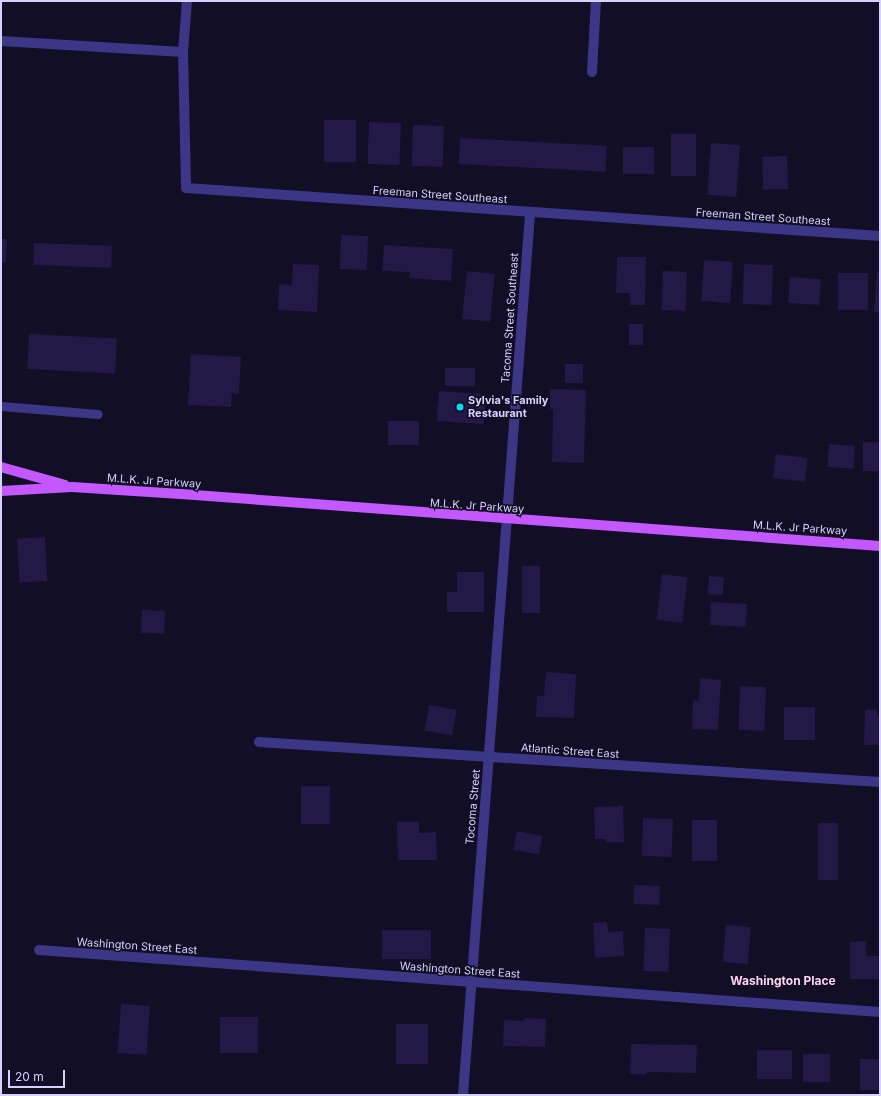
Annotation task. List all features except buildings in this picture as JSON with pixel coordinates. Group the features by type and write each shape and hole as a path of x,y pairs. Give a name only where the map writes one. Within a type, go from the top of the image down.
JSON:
{"main road":[{"path":"1,467 72,488"},
{"name":"M.L.K. Jr Parkway","path":"72,488 880,546"},
{"path":"1,491 72,488"}],"street":[{"name":"Freeman Street Southeast","path":"187,1 183,52 186,188 530,214 880,236"},
{"path":"592,72 596,1"},
{"path":"1,41 183,52"},
{"name":"Tacoma Street Southeast","path":"508,520 530,214"},
{"name":"Tocoma Street","path":"463,1095 508,520"},
{"name":"Atlantic Street East","path":"259,742 880,782"},
{"name":"Washington Street East","path":"39,950 880,1012"}],"lane":[{"path":"1,406 98,414"}],"place":[{"name":"Sylvia's Family Restaurant","path":"460,407"}],"district":[{"name":"Washington Place","path":"783,981"}]}
